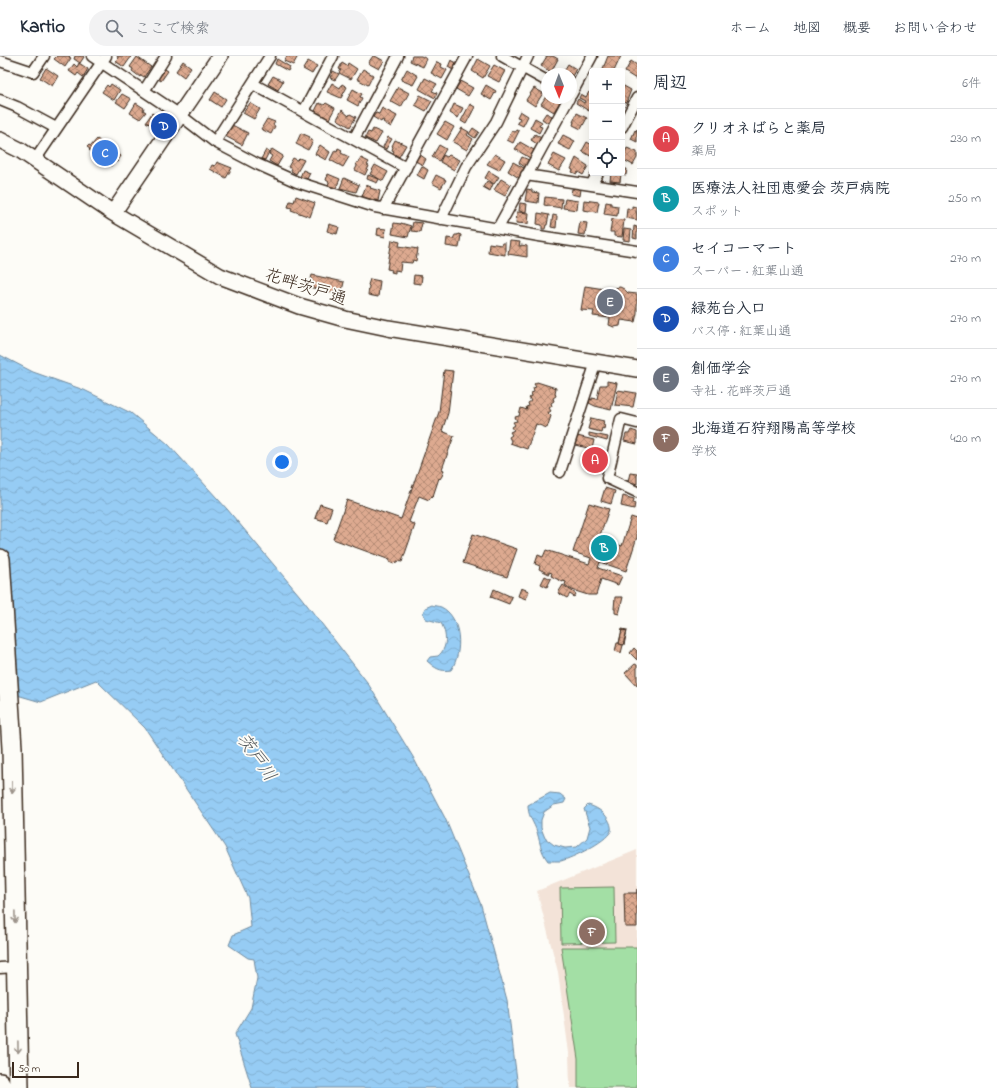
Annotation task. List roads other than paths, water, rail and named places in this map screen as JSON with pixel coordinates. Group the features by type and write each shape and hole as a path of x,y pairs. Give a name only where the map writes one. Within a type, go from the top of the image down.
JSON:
{"highway":[{"path":"0,559 12,748 8,967 18,1088"},
{"path":"0,1083 0,1088"}],"main road":[{"path":"113,213 220,56"},
{"name":"花畔茨戸通","path":"0,140 20,150 113,213 220,276 299,306 345,319 388,328 637,369"}],"street":[{"path":"0,61 33,72 44,56"},
{"path":"92,56 104,59 144,91 180,115 215,142 256,164 298,182 340,197 383,208 637,251"},
{"path":"144,91 166,56"},
{"path":"215,142 270,56"},
{"path":"304,111 333,56"},
{"path":"354,139 398,56"},
{"path":"383,208 468,56"},
{"path":"502,56 541,78"},
{"path":"441,218 466,167 496,122 528,56"},
{"path":"577,84 592,56"},
{"path":"35,160 104,59"},
{"path":"252,84 406,168"},
{"path":"625,121 637,98"},
{"path":"0,100 17,107 56,128"},
{"path":"498,228 566,104"},
{"path":"526,175 637,192"},
{"path":"592,185 596,176"},
{"path":"560,472 596,362"},
{"path":"637,423 621,419 607,478 637,492"}],"water":[{"name":"茨戸川","path":"0,355 33,372 84,390 131,413 168,444 227,509 300,596 367,682 413,757 445,818 481,905 507,1000 518,1088 252,1088 235,1034 251,1008 257,978 254,959 248,958 229,945 233,935 251,927 248,898 225,847 145,728 96,680 41,702 0,690"},
{"path":"432,605 441,607 448,612 457,627 459,645 455,663 451,670 438,669 427,661 430,657 438,656 441,653 444,649 446,641 441,623 426,619 423,613 425,608"},
{"path":"550,793 560,794 566,799 564,803 554,805 544,812 541,820 541,828 545,838 554,845 565,848 577,847 587,838 590,827 584,809 588,805 597,808 604,814 610,823 611,831 596,845 573,857 561,861 548,861 545,857 536,829 529,815 528,805"}],"place":[{"name":"緑苑台入口","path":"164,126"},
{"name":"セイコーマート","path":"105,153"},
{"name":"創価学会","path":"610,302"},
{"name":"クリオネばらと薬局","path":"595,460"},
{"name":"医療法人社団恵愛会 茨戸病院","path":"604,548"},
{"name":"北海道石狩翔陽高等学校","path":"592,932"}]}
